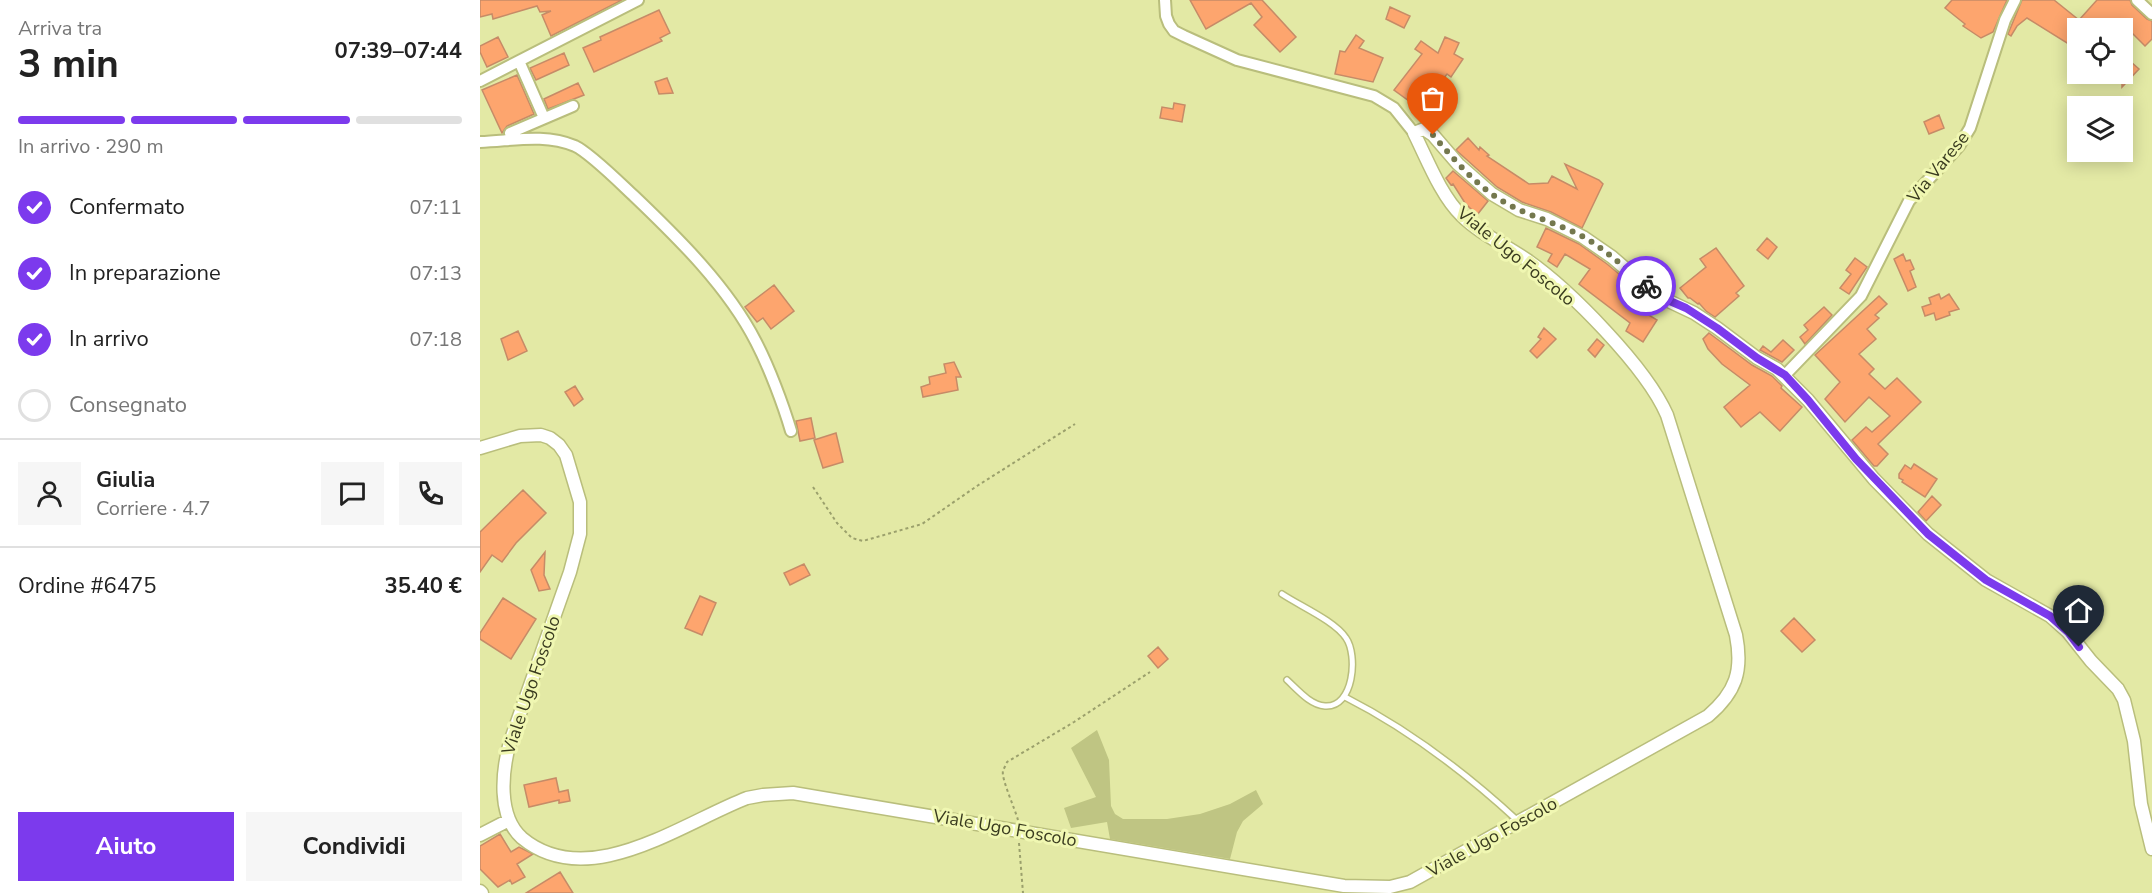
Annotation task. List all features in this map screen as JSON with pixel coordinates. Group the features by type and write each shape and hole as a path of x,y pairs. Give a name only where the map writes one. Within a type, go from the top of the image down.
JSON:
{"street":[{"path":"480,81 638,0"},
{"name":"Viale Ugo Foscolo","path":"480,448 520,436 542,435 560,446 566,455 576,483 582,519 580,534 570,572 506,756 503,783 509,820 517,834 539,850 552,855 580,860 625,853 730,804 747,798 777,793 830,798 1361,890 1390,887 1410,882 1708,716 1727,697 1733,686 1739,668 1739,650 1670,424 1659,398 1641,373 1602,328 1562,289 1527,260 1460,215 1445,192 1414,133 1394,108 1374,96 1237,60 1184,36 1174,31 1169,24 1165,0"},
{"name":"Via Varese","path":"1785,375 1861,296 1909,201 1959,146 1970,128 2005,20 2015,0"},
{"path":"2137,0 2152,14"},
{"path":"519,61 544,118"},
{"path":"510,133 573,106"},
{"path":"1414,133 1424,129 1433,135 1458,164 1492,194 1519,210 1546,219 1583,237 1612,257 1656,295 1694,313 1785,375 1856,459 1928,534 1986,580 2050,616 2068,632 2091,661 2118,689 2124,700 2134,741 2141,804 2152,849"},
{"path":"480,142 535,138 555,140 576,147 614,177 677,237 733,304 757,343 791,431"},
{"path":"480,835 509,820"}],"lane":[{"path":"1282,594 1333,624 1347,639 1351,649 1351,683 1345,697 1331,706 1314,703 1287,680"},
{"path":"1345,697 1438,755 1469,778 1519,822"}],"path":[{"path":"813,487 837,523 852,538 863,541 922,524 1075,424"},
{"path":"1023,893 1018,820 1014,803 1003,780 1003,771 1007,762 1074,722 1150,672"}],"green space":[{"path":"1097,730 1109,760 1111,806 1115,814 1123,819 1167,819 1200,814 1230,804 1256,790 1263,804 1243,821 1237,832 1230,859 1110,839 1107,822 1071,828 1064,808 1096,797 1071,748"}],"building":[{"path":"480,0 622,0 551,36 542,15 551,11 540,12 537,6 493,19 492,14 480,17"},
{"path":"1190,0 1262,0 1296,37 1280,52 1254,25 1262,17 1251,3 1206,29"},
{"path":"1952,0 2007,0 1993,32 1981,38 1963,26 1965,24 1945,8"},
{"path":"2022,0 2054,0 2076,18 2067,18 2067,43 2027,18 2017,26 2011,36 2008,34"},
{"path":"2097,0 2130,0 2132,5 2152,21 2152,39 2145,46 2133,34 2133,18 2081,18"},
{"path":"1390,7 1410,16 1404,28 1386,19"},
{"path":"659,10 670,33 660,38 662,41 594,72 583,48 601,40 600,37"},
{"path":"1356,35 1364,41 1359,48 1383,58 1373,82 1335,74 1340,51 1345,52"},
{"path":"498,37 508,57 487,67 480,52 480,46"},
{"path":"1445,37 1459,43 1454,54 1463,59 1451,77 1447,74 1420,109 1394,90 1422,54 1415,49 1421,41 1438,53"},
{"path":"564,53 569,65 536,80 530,68"},
{"path":"2133,64 2139,69 2133,75"},
{"path":"517,75 534,114 507,126 502,133 482,90"},
{"path":"667,78 673,93 659,94 655,82"},
{"path":"578,83 584,95 548,109 544,99"},
{"path":"1174,103 1185,105 1182,122 1160,118 1162,107 1173,109"},
{"path":"1939,115 1944,128 1929,134 1924,122"},
{"path":"1468,138 1479,150 1480,147 1489,155 1487,156 1529,184 1548,183 1552,176 1577,189 1565,164 1599,180 1603,184 1582,228 1551,212 1522,202 1497,187 1456,150"},
{"path":"1453,171 1488,201 1477,215 1446,178"},
{"path":"1546,228 1579,244 1655,304 1647,314 1657,320 1643,342 1626,331 1630,323 1579,284 1590,269 1565,254 1557,267 1548,261 1552,254 1537,247"},
{"path":"1767,238 1777,247 1768,259 1757,250"},
{"path":"1716,248 1744,286 1736,293 1739,296 1715,317 1699,303 1688,298 1680,288 1706,267 1700,259"},
{"path":"1903,254 1906,261 1910,260 1914,269 1910,271 1916,287 1908,291 1894,259"},
{"path":"1855,258 1867,267 1849,294 1840,288 1851,274 1846,270"},
{"path":"774,285 794,311 771,329 763,318 757,322 745,307"},
{"path":"1939,294 1941,299 1949,294 1959,309 1936,320 1934,313 1925,316 1922,307 1931,304 1929,298"},
{"path":"1879,296 1887,304 1875,315 1879,318 1867,329 1876,339 1859,354 1874,369 1869,374 1885,389 1897,378 1921,402 1878,444 1888,454 1877,466 1874,466 1852,440 1866,427 1872,432 1890,416 1869,397 1845,422 1825,399 1840,382 1815,355"},
{"path":"1824,307 1832,315 1805,344 1800,337 1808,330 1804,325"},
{"path":"1544,328 1556,339 1537,358 1530,351 1541,339 1538,337"},
{"path":"518,331 527,351 508,360 501,339"},
{"path":"1709,333 1752,365 1772,376 1782,386 1781,388 1802,407 1780,431 1760,412 1741,427 1724,407 1750,385 1722,364 1708,349 1703,339"},
{"path":"1597,339 1604,345 1595,357 1588,350"},
{"path":"1783,340 1794,350 1782,362 1760,350 1763,346 1771,352"},
{"path":"954,362 961,377 956,377 958,390 923,397 921,387 930,384 929,377 946,373 944,364"},
{"path":"575,386 583,399 574,406 565,392"},
{"path":"811,418 815,438 800,441 796,421"},
{"path":"836,433 843,462 823,468 814,440"},
{"path":"1914,464 1937,479 1925,497 1899,478 1905,465 1911,469"},
{"path":"523,490 546,513 516,543 502,562 492,555 480,572 480,532"},
{"path":"1932,496 1941,505 1926,521 1918,512"},
{"path":"545,552 544,575 550,589 539,591 531,570"},
{"path":"804,564 810,575 790,585 784,573"},
{"path":"700,596 716,603 702,635 685,628"},
{"path":"503,598 536,619 511,659 480,639 480,633"},
{"path":"1794,618 1815,640 1802,652 1781,631"},
{"path":"1158,647 1168,659 1158,668 1148,656"},
{"path":"556,778 559,792 568,790 570,801 559,803 559,800 529,807 524,785"},
{"path":"500,834 511,852 519,847 533,854 517,864 525,877 512,884 510,880 498,887 480,869 480,846"},
{"path":"560,872 573,893 526,893"}],"way so far":[{"path":"1433,135 1458,164 1492,194 1519,210 1546,219 1583,237 1612,257 1646,286"}],"route":[{"path":"1646,286 1664,300 1686,308 1785,375 1856,459 1928,534 1972,571 1999,589 2050,616 2068,632 2079,647"}]}
